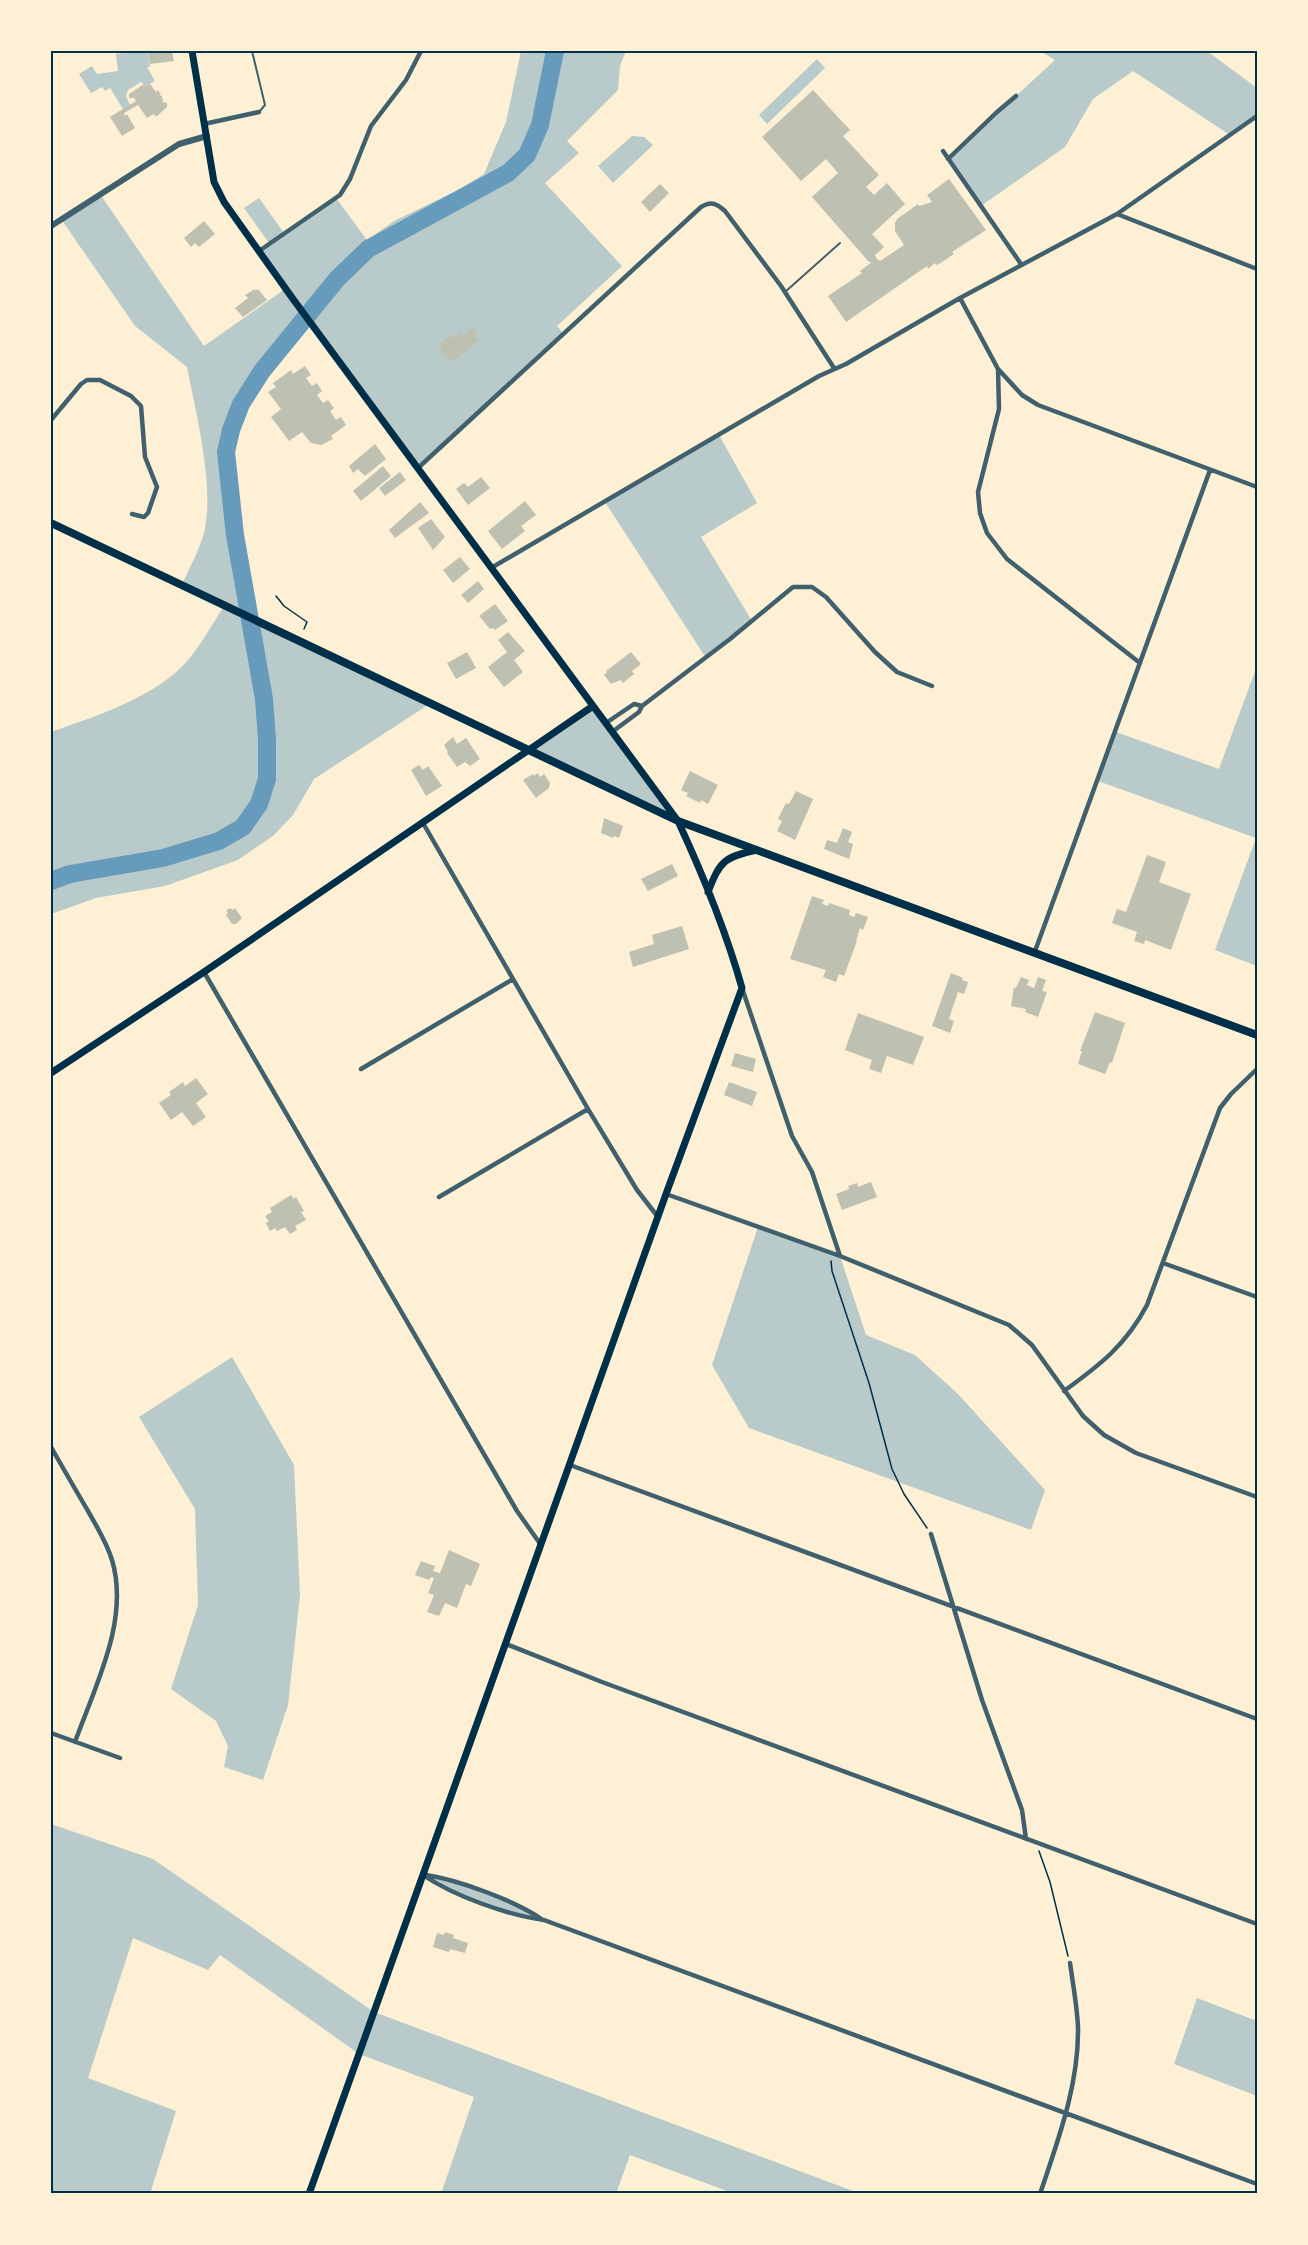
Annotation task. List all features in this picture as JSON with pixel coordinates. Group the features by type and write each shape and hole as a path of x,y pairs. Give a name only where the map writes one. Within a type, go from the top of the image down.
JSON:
{"main road":[{"path":"192,51 214,182 224,202 292,299 678,821 735,962 742,988 666,1194 309,2194"},
{"path":"51,523 678,821 1257,1035"},
{"path":"51,1072 204,972 593,706"},
{"path":"708,892 722,863 736,854 757,850"}],"street":[{"path":"259,250 340,195 350,179 371,126 406,80 421,51"},
{"path":"948,159 1016,96"},
{"path":"204,124 259,112"},
{"path":"491,568 834,368 846,364 1021,264 1117,214 1257,116"},
{"path":"51,226 179,144 207,136"},
{"path":"943,151 1021,264"},
{"path":"418,468 706,204 714,203 725,212 785,292 834,368"},
{"path":"1117,214 1257,269"},
{"path":"960,298 998,369 1022,395 1038,405 1257,487"},
{"path":"998,369 999,409 978,492 980,513 987,533 1007,558 1140,663"},
{"path":"51,420 87,380 100,380 137,401 143,413 145,457 155,478 156,487 148,513 144,517 132,514"},
{"path":"1034,954 1210,470"},
{"path":"612,732 793,587 812,587 826,597 875,652 897,672 932,686"},
{"path":"606,723 634,704 642,706"},
{"path":"423,823 588,1109 637,1190 658,1217"},
{"path":"204,972 517,1511 540,1545"},
{"path":"361,1069 513,979"},
{"path":"742,988 792,1136 812,1172 840,1256"},
{"path":"1064,1391 1099,1366 1128,1336 1147,1305 1220,1108 1257,1068"},
{"path":"439,1197 588,1109"},
{"path":"666,1194 840,1256 1009,1325 1032,1345 1064,1391 1093,1426 1125,1448 1257,1497"},
{"path":"1163,1263 1257,1297"},
{"path":"51,1447 104,1539 112,1560 117,1587 118,1606 114,1629 75,1742"},
{"path":"570,1465 1257,1719"},
{"path":"931,1534 982,1700 1022,1810 1026,1839"},
{"path":"506,1644 602,1682 1257,1924"},
{"path":"51,1734 120,1758"},
{"path":"423,1875 441,1887 522,1917 544,1920 1257,2184"},
{"path":"423,1875 444,1878 528,1909 544,1920"},
{"path":"1040,2194 1072,2093 1077,2034 1070,1963"}],"lane":[{"path":"252,51 265,105 259,112"},
{"path":"785,292 840,243"}],"path":[{"path":"276,596 284,606 307,622 304,629"},
{"path":"833,1254 832,1270 869,1383 892,1469 904,1494 931,1534"},
{"path":"1036,1843 1050,1882 1070,1963"}],"shaded area":[{"path":"148,51 150,67 147,67 155,81 146,86 141,82 128,90 126,96 130,105 123,109 110,88 105,91 102,87 91,93 79,74 92,66 97,74 118,71 116,54"},
{"path":"521,51 626,51 620,66 618,90 567,141 579,153 545,183 622,266 557,326 564,334 418,468 307,318 249,390 231,430 226,452 235,535 249,616 431,703 314,779 293,815 274,835 238,860 165,886 96,898 51,914 51,732 125,704 160,684 189,659 225,605 182,585 202,540 207,514 206,472 187,367 135,326 61,219 100,194 204,346 285,289 259,251 269,243 244,208 259,198 284,233 336,198 367,240 394,221 460,189 484,174 506,122"},
{"path":"1040,51 1207,51 1257,88 1257,116 1230,135 1133,71 1093,99 1065,147 981,206 948,159 1055,60"},
{"path":"817,59 825,68 767,124 759,115"},
{"path":"632,136 644,137 653,145 613,183 598,166"},
{"path":"719,435 757,503 701,537 752,621 706,658 605,502"},
{"path":"1257,666 1257,966 1215,950 1256,838 1098,781 1116,732 1219,769"},
{"path":"593,706 678,821 530,750"},
{"path":"758,1227 840,1256 866,1335 915,1355 958,1394 1045,1490 1031,1530 749,1428 712,1365"},
{"path":"232,1357 294,1465 300,1595 288,1705 263,1780 224,1767 228,1746 216,1721 171,1689 198,1605 195,1509 139,1417"},
{"path":"51,1824 153,1859 374,2012 861,2194 735,2194 630,2155 616,2194 441,2194 474,2097 359,2054 220,1955 208,1970 133,1938 88,2078 176,2111 150,2194 51,2194"},
{"path":"423,1875 486,1892 518,1905 544,1920 481,1904"},
{"path":"1197,1998 1257,2021 1257,2096 1174,2064"}],"building":[{"path":"148,51 172,51 174,61 150,64"},
{"path":"144,84 146,86 150,84 156,92 158,90 161,95 159,96 162,96 167,107 156,117 154,114 147,118 138,105 124,113 125,116 127,114 135,128 122,136 110,117 136,101 134,98 129,98 129,94"},
{"path":"813,90 850,130 843,136 879,175 866,187 874,195 887,183 905,204 872,234 884,247 875,255 877,259 880,261 904,245 895,231 897,219 918,204 919,206 932,202 927,195 949,179 986,230 952,252 954,254 939,264 935,263 928,269 927,266 846,322 828,296 862,273 860,271 872,262 869,262 812,197 838,173 826,159 801,181 762,137"},
{"path":"660,184 669,193 650,212 641,202"},
{"path":"204,221 215,234 199,247 195,243 191,247 184,238"},
{"path":"255,289 255,291 258,289 267,300 243,317 235,308 248,298 245,295"},
{"path":"473,327 478,334 475,336 479,340 453,362 450,358 448,360 439,344 460,332 463,336"},
{"path":"305,366 311,375 306,378 312,386 317,383 322,391 317,395 323,403 328,400 334,408 330,411 336,420 341,417 346,425 331,436 333,439 321,445 311,443 302,432 289,441 271,417 281,409 268,392 276,387 273,383 291,370 293,374"},
{"path":"375,444 386,459 365,476 358,469 353,473 349,466"},
{"path":"383,466 391,476 361,501 353,491"},
{"path":"400,472 406,480 385,496 379,488"},
{"path":"481,477 490,488 468,505 456,489 464,483 468,487"},
{"path":"525,501 536,515 521,526 525,531 502,549 488,531"},
{"path":"420,502 429,513 395,538 389,530"},
{"path":"431,519 445,537 433,550 418,528"},
{"path":"460,557 470,569 453,583 443,570"},
{"path":"478,581 484,589 468,603 461,595"},
{"path":"495,604 508,621 495,630 490,629 479,616"},
{"path":"508,632 525,651 514,660 523,672 504,687 488,667 507,652 498,640"},
{"path":"467,652 476,668 456,679 447,663"},
{"path":"631,652 641,664 623,683 621,680 611,684 604,675 606,671"},
{"path":"453,737 457,744 466,738 480,759 470,766 465,762 457,767 444,745"},
{"path":"419,765 423,770 428,766 442,786 426,796 411,770"},
{"path":"690,771 718,785 708,804 686,796 688,793 681,790"},
{"path":"538,773 540,777 544,774 550,783 549,788 536,798 523,780"},
{"path":"796,791 813,799 795,840 777,831 782,821 778,819 786,803 789,804"},
{"path":"604,818 623,826 619,838 601,833"},
{"path":"843,828 852,832 848,842 853,844 849,859 824,849 827,840 837,843"},
{"path":"1147,855 1166,862 1159,882 1191,894 1171,950 1145,940 1144,944 1134,941 1137,932 1112,923 1117,909 1126,912"},
{"path":"672,864 678,876 648,891 641,879"},
{"path":"812,896 824,900 822,904 828,906 829,903 850,910 849,915 854,917 856,913 868,917 863,930 860,928 844,976 839,974 836,982 823,977 826,970 790,959"},
{"path":"230,908 233,910 235,908 242,918 236,924 232,924 226,915 228,913 226,911"},
{"path":"682,926 689,949 633,967 629,952 654,944 652,935"},
{"path":"951,973 968,982 964,994 958,992 949,1019 954,1021 950,1033 932,1026"},
{"path":"1021,977 1029,980 1027,985 1034,988 1038,977 1046,980 1042,991 1047,992 1038,1017 1025,1012 1026,1009 1011,1006 1014,987 1016,988"},
{"path":"1095,1012 1125,1023 1112,1063 1110,1062 1105,1074 1078,1064 1082,1051 1080,1051"},
{"path":"858,1013 924,1037 913,1065 887,1056 881,1073 869,1069 872,1060 845,1050"},
{"path":"735,1053 756,1059 753,1072 731,1066"},
{"path":"196,1078 208,1094 196,1103 206,1117 193,1126 182,1112 171,1120 159,1103 171,1095 169,1092 183,1082 185,1086"},
{"path":"729,1082 757,1092 752,1106 724,1095"},
{"path":"871,1182 877,1197 842,1210 836,1194 849,1189 848,1186 857,1183 858,1187"},
{"path":"291,1195 294,1199 296,1197 306,1220 295,1226 297,1230 290,1234 285,1227 277,1231 275,1228 270,1231 266,1223 269,1221 265,1216 272,1212 270,1208"},
{"path":"449,1550 480,1564 471,1586 466,1584 457,1608 445,1603 439,1616 427,1612 434,1595 428,1593 434,1578 431,1577 429,1580 415,1575 421,1561 435,1566 433,1571 440,1573"},
{"path":"445,1932 454,1935 453,1938 468,1943 465,1953 450,1949 449,1952 433,1947 437,1933 444,1935"}],"waterway":[{"path":"51,881 70,874 163,858 219,841 243,827 259,804 267,779 264,699 235,535 226,452 241,404 262,371 337,279 368,249 508,173 527,155 540,125 555,51"}]}
